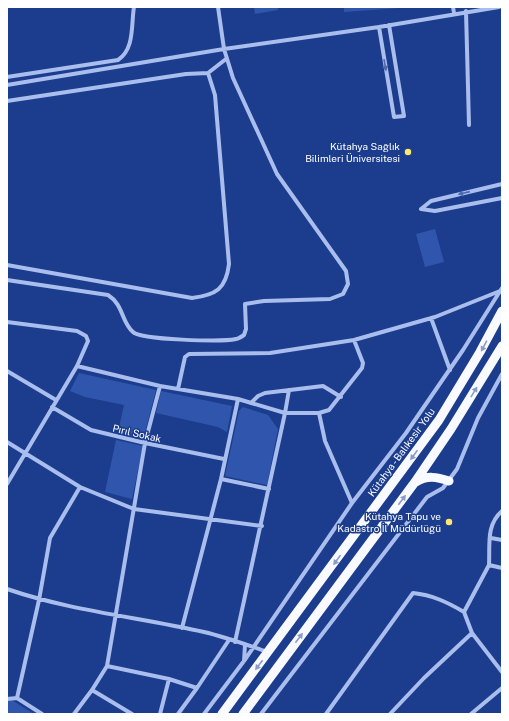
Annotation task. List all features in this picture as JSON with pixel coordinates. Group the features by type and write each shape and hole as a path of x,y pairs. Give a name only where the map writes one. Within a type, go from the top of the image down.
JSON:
{"highway":[{"name":"Kütahya - Balıkesir Yolu","path":"222,714 439,420 480,352 502,311"},
{"path":"243,714 415,482 452,429 502,346"},
{"path":"415,482 424,477 440,478 449,481"}],"street":[{"path":"7,77 118,60 124,56 130,44 134,7"},
{"path":"7,280 108,295 119,305 127,324 133,333 141,336 185,340 236,339 244,335 246,329 245,304 264,301 330,299 343,294 348,284 346,271 277,174 233,78 224,49 218,7"},
{"path":"454,7 454,13"},
{"path":"7,85 224,49 378,27 466,11 499,7"},
{"path":"466,11 469,125"},
{"path":"378,27 394,117 404,116 389,25"},
{"path":"7,101 178,75 208,73 226,58"},
{"path":"7,265 192,298 206,296 222,286 227,277 229,264 215,95 208,73"},
{"path":"502,184 431,201 421,209 435,211 502,198"},
{"path":"178,389 185,357 189,354 270,353 354,340 431,318 501,289"},
{"path":"204,714 244,661 352,503 406,433 450,370 501,289"},
{"path":"431,318 450,370"},
{"path":"7,322 77,331 86,336 88,344 77,366 7,484"},
{"path":"77,366 160,386 238,399 285,413 318,413 329,410 341,397 362,368 363,363 354,340"},
{"path":"7,371 56,400"},
{"path":"261,714 427,497 443,488 449,481 457,469 478,418 502,374"},
{"path":"74,714 92,690 107,666 145,443 160,386"},
{"path":"251,403 265,392 323,386 341,397"},
{"path":"235,642 270,489 289,390"},
{"path":"182,628 212,518 238,399"},
{"name":"Pırıl Sokak","path":"52,407 91,430 145,443 224,458"},
{"path":"318,413 324,442 352,503"},
{"path":"7,442 80,487 134,509 212,518 262,526"},
{"path":"221,479 270,489"},
{"path":"17,698 39,600 50,538 80,487"},
{"path":"464,612 489,565 491,538 490,526 494,518 502,511"},
{"path":"491,538 502,540"},
{"path":"489,565 502,568"},
{"path":"7,589 39,600 115,616 205,632 269,652"},
{"path":"326,714 413,593 427,594 464,612 472,633 502,672"},
{"path":"390,714 424,678 472,633"},
{"path":"178,714 198,688 229,640"},
{"path":"244,661 245,644"},
{"path":"107,666 169,679 198,688"},
{"path":"160,714 169,679"},
{"path":"471,714 502,688"},
{"path":"92,690 132,714"},
{"path":"7,699 17,698 42,714"}],"shaded area":[{"path":"254,7 278,7 278,10 255,14"},
{"path":"344,7 413,7 344,12"},
{"path":"435,229 444,262 425,267 416,234"},
{"path":"79,373 156,390 143,440 118,432 124,405 85,397 70,391"},
{"path":"161,391 232,406 227,432 218,427 156,413"},
{"path":"243,407 268,415 278,429 267,485 225,476 239,411"},
{"path":"116,440 143,446 132,499 105,492"},
{"path":"7,699 10,699 34,714 7,714"}],"place":[{"name":"Kütahya Sağlık Bilimleri Üniversitesi","path":"408,152"},
{"name":"Kütahya Tapu ve Kadastro İl Müdürlüğü","path":"449,522"}]}
